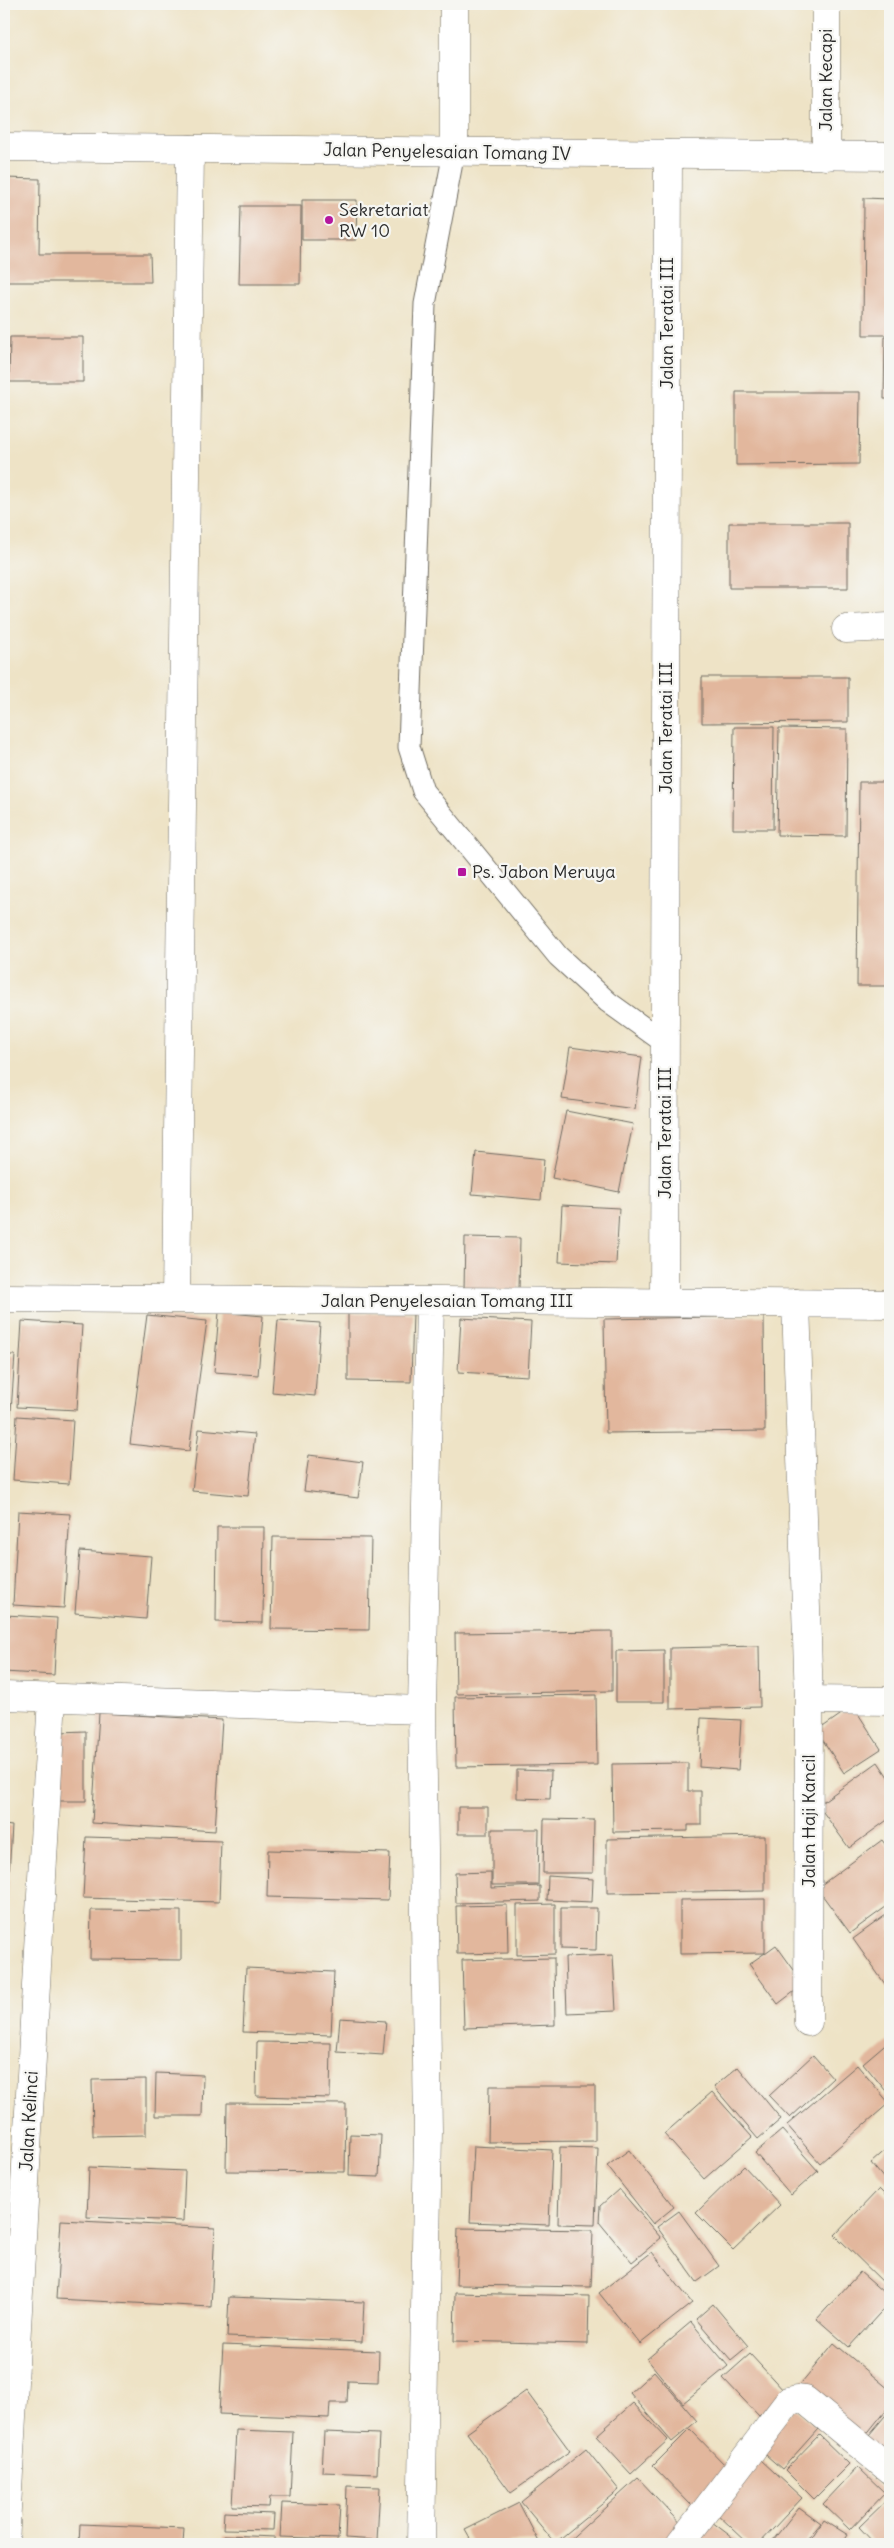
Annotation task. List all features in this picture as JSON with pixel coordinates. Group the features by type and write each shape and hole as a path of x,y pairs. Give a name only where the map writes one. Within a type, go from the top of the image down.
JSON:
{"street":[{"path":"454,4 454,152"},
{"name":"Jalan Kecapi","path":"826,4 826,156"},
{"name":"Jalan Penyelesaian Tomang IV","path":"4,147 890,156"},
{"path":"176,1299 190,148"},
{"name":"Jalan Teratai III","path":"664,1302 668,154"},
{"path":"846,630 890,627"},
{"name":"Jalan Penyelesaian Tomang III","path":"4,1298 890,1304"},
{"path":"421,2544 428,2130 422,1710 430,1301"},
{"name":"Jalan Haji Kancil","path":"796,1303 809,1700 808,2022"},
{"path":"4,1696 422,1710"},
{"name":"Jalan Kelinci","path":"5,2544 52,1697"},
{"path":"809,1700 890,1701"},
{"path":"680,2544 788,2401 805,2400 890,2470"}],"lane":[{"path":"454,152 425,304 409,747 423,791 558,956 608,1002 665,1043"}],"building":[{"path":"4,178 40,179 39,254 150,254 151,282 4,282"},
{"path":"864,198 890,199 890,335 863,335"},
{"name":"Sekretariat RW 10","path":"302,200 357,200 356,240 302,240"},
{"path":"241,206 301,206 300,284 239,284"},
{"path":"10,337 83,337 83,382 9,382"},
{"path":"885,337 890,337 890,399 884,399"},
{"path":"736,392 860,392 859,464 736,465"},
{"path":"729,523 848,523 848,588 729,588"},
{"path":"702,677 848,677 848,722 702,723"},
{"path":"734,727 774,727 773,829 733,829"},
{"path":"779,728 847,729 846,836 777,835"},
{"path":"859,782 890,782 890,986 857,986"},
{"path":"570,1047 642,1057 635,1109 562,1099"},
{"path":"566,1111 633,1124 619,1192 552,1178"},
{"path":"476,1152 544,1159 541,1200 472,1194"},
{"path":"562,1205 619,1208 616,1264 559,1262"},
{"path":"465,1237 520,1238 519,1291 464,1290"},
{"path":"219,1312 263,1316 258,1375 214,1372"},
{"path":"348,1313 413,1313 411,1382 348,1381"},
{"path":"147,1315 207,1321 189,1451 130,1444"},
{"path":"764,1316 765,1431 606,1433 604,1319"},
{"path":"461,1318 531,1322 528,1376 458,1372"},
{"path":"278,1320 320,1323 315,1396 272,1392"},
{"path":"22,1321 82,1325 77,1410 17,1407"},
{"path":"4,1355 15,1355 7,1468 4,1467"},
{"path":"17,1416 73,1420 69,1484 13,1480"},
{"path":"199,1429 255,1434 248,1496 192,1491"},
{"path":"309,1455 363,1462 358,1498 304,1491"},
{"path":"18,1511 70,1514 64,1608 13,1605"},
{"path":"217,1527 264,1527 263,1623 216,1622"},
{"path":"273,1537 371,1538 369,1630 271,1629"},
{"path":"80,1551 151,1556 146,1619 75,1613"},
{"path":"6,1615 57,1618 54,1675 4,1672"},
{"path":"612,1631 612,1691 456,1694 455,1633"},
{"path":"759,1646 760,1707 670,1709 670,1648"},
{"path":"664,1650 664,1702 616,1702 616,1651"},
{"path":"596,1695 597,1765 456,1767 455,1697"},
{"path":"853,1706 881,1749 844,1773 817,1731"},
{"path":"99,1713 222,1720 215,1831 92,1823"},
{"path":"701,1718 741,1720 738,1770 699,1767"},
{"path":"86,1731 86,1801 59,1801 59,1732"},
{"path":"878,1762 890,1780 890,1818 849,1848 818,1805"},
{"path":"688,1763 688,1791 701,1791 701,1825 688,1825 688,1831 613,1832 612,1764"},
{"path":"517,1770 551,1771 550,1799 517,1798"},
{"path":"458,1807 488,1807 488,1834 458,1834"},
{"path":"544,1819 594,1820 593,1873 543,1873"},
{"path":"4,1825 12,1826 7,1907 4,1907"},
{"path":"492,1829 539,1829 538,1885 492,1885"},
{"path":"765,1836 765,1891 607,1893 607,1839"},
{"path":"86,1837 221,1841 219,1902 83,1898"},
{"path":"882,1840 890,1851 890,1904 850,1933 817,1888"},
{"path":"268,1850 390,1853 388,1900 267,1897"},
{"path":"491,1872 491,1888 540,1886 540,1901 456,1903 455,1873"},
{"path":"548,1876 593,1879 592,1902 547,1900"},
{"path":"765,1899 765,1953 680,1954 680,1900"},
{"path":"555,1904 555,1954 517,1955 517,1905"},
{"path":"507,1905 508,1953 457,1954 456,1906"},
{"path":"561,1908 597,1908 596,1950 561,1949"},
{"path":"91,1910 181,1911 181,1960 90,1959"},
{"path":"890,1912 890,1991 853,1939"},
{"path":"776,1945 804,1984 778,2004 749,1964"},
{"path":"613,1955 616,2011 567,2013 565,1957"},
{"path":"554,1958 555,2025 464,2028 462,1960"},
{"path":"246,1968 334,1972 331,2035 243,2032"},
{"path":"340,2018 386,2021 383,2055 337,2052"},
{"path":"890,2040 890,2096 863,2063"},
{"path":"257,2042 331,2043 330,2098 256,2096"},
{"path":"813,2055 833,2078 790,2118 769,2096"},
{"path":"857,2065 889,2103 820,2163 787,2125"},
{"path":"738,2067 781,2119 758,2139 714,2087"},
{"path":"156,2073 203,2075 202,2116 155,2116"},
{"path":"146,2079 146,2135 93,2136 92,2080"},
{"path":"489,2086 595,2086 595,2141 488,2142"},
{"path":"712,2092 752,2137 704,2179 664,2134"},
{"path":"227,2103 346,2104 345,2172 226,2171"},
{"path":"782,2130 818,2171 791,2195 755,2153"},
{"path":"350,2134 381,2135 379,2177 349,2176"},
{"path":"474,2146 552,2150 549,2225 470,2222"},
{"path":"890,2146 890,2186 871,2163"},
{"path":"560,2147 598,2148 595,2225 558,2224"},
{"path":"629,2150 674,2207 653,2224 607,2166"},
{"path":"744,2166 780,2205 733,2250 696,2213"},
{"path":"89,2167 185,2171 183,2221 87,2217"},
{"path":"619,2189 661,2238 632,2262 599,2222 600,2206"},
{"path":"879,2189 890,2200 890,2289 835,2235"},
{"path":"679,2211 719,2266 697,2282 657,2227"},
{"path":"61,2220 215,2228 211,2307 56,2299"},
{"path":"458,2228 593,2230 591,2287 456,2285"},
{"path":"652,2252 692,2303 640,2344 599,2293"},
{"path":"860,2272 890,2298 890,2302 849,2347 817,2319"},
{"path":"455,2293 589,2296 588,2344 454,2341"},
{"path":"229,2297 364,2302 362,2342 227,2337"},
{"path":"713,2304 748,2346 731,2360 696,2319"},
{"path":"691,2322 728,2366 683,2403 647,2359"},
{"path":"834,2343 890,2390 890,2405 861,2441 797,2388"},
{"path":"223,2345 379,2351 378,2382 348,2381 347,2403 330,2403 329,2418 219,2414"},
{"path":"750,2354 785,2392 759,2416 723,2378"},
{"path":"654,2371 697,2421 672,2442 630,2393"},
{"path":"526,2391 570,2451 511,2493 467,2433"},
{"path":"633,2403 668,2440 631,2474 596,2436"},
{"path":"794,2408 818,2429 782,2469 758,2448"},
{"path":"890,2410 890,2463 864,2441"},
{"path":"690,2429 730,2470 693,2507 653,2466"},
{"path":"236,2430 293,2432 290,2497 270,2497 269,2507 232,2506"},
{"path":"324,2432 379,2434 377,2474 322,2472"},
{"path":"819,2435 849,2464 814,2499 785,2470"},
{"path":"586,2449 619,2490 555,2543 521,2502"},
{"path":"761,2460 802,2498 759,2544 749,2544 714,2511"},
{"path":"858,2467 885,2493 850,2530 823,2504"},
{"path":"638,2478 688,2531 673,2544 565,2544"},
{"path":"347,2486 380,2487 377,2540 345,2538"},
{"path":"890,2497 890,2543 875,2544 859,2527"},
{"path":"282,2503 340,2505 338,2539 280,2537"},
{"path":"519,2503 539,2542 473,2544 465,2530"},
{"path":"799,2507 821,2523 804,2544 770,2544"},
{"path":"224,2512 274,2514 273,2530 223,2529"},
{"path":"824,2520 848,2535 842,2544 808,2544"},
{"path":"712,2522 741,2544 695,2544"},
{"path":"80,2524 184,2528 183,2544 79,2544"},
{"path":"224,2535 275,2537 275,2544 224,2544"}],"place":[{"name":"Sekretariat RW 10","path":"329,220"},
{"name":"Ps. Jabon Meruya","path":"462,872"}]}
